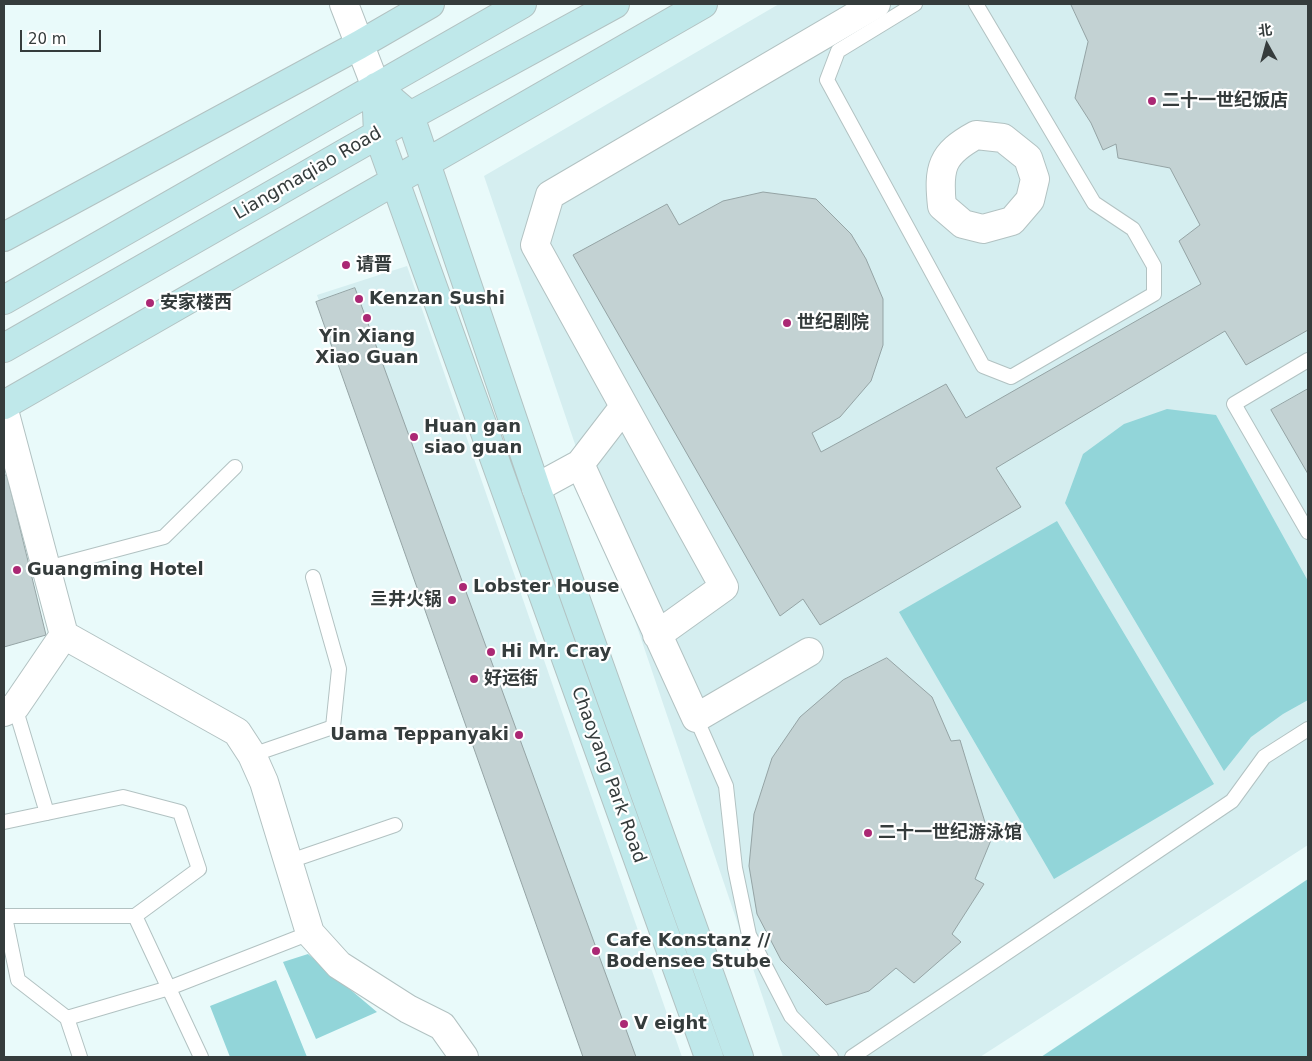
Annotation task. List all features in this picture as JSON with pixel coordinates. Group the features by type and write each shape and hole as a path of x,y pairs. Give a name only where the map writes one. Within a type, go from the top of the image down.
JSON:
{"main road":[{"path":"4,237 430,4"},
{"path":"4,300 522,4"},
{"name":"Liangmaqiao Road","path":"4,348 378,134 615,4"},
{"path":"4,405 703,4"},
{"path":"376,87 410,116"},
{"name":"Chaoyang Park Road","path":"376,87 378,134 709,1057"},
{"name":"Chaoyang Park Road","path":"410,116 536,488 739,1057"}],"street":[{"path":"344,4 376,87"},
{"path":"854,41 869,6"},
{"path":"657,635 724,587 623,408 535,245 550,195 869,6"},
{"path":"536,488 580,464 623,408"},
{"path":"4,410 64,635 238,732 252,755 264,782 310,934 339,965 408,1009 442,1026 464,1057"},
{"path":"580,464 696,718 808,652"},
{"path":"10,710 64,635"}],"lane":[{"path":"915,4 838,52 827,80 983,366 1011,377 1154,294 1154,266 1133,229 1094,203 976,4"},
{"path":"1308,360 1234,404 1308,532"},
{"path":"47,568 164,537 235,467"},
{"path":"252,755 333,727 339,669 313,578"},
{"path":"10,710 47,813"},
{"path":"696,718 726,786 735,868 749,935 791,1016 831,1057"},
{"path":"852,1057 1232,801 1264,757 1308,729"},
{"path":"4,822 124,797 180,812 199,869 135,916 4,916 18,980 67,1018 80,1057"},
{"path":"287,862 395,825"},
{"path":"135,916 201,1057"},
{"path":"67,1018 169,988 310,934"}],"shaded area":[{"path":"779,4 1308,4 1308,845 980,1057 783,1057 484,176"},
{"name":"好运街","path":"407,266 682,1057 585,1057 317,295"},
{"path":"1167,409 1216,415 1308,581 1308,700 1283,714 1251,737 1224,771 1065,503 1083,454 1124,424"},
{"path":"1057,521 1214,784 1054,879 899,612"},
{"path":"1308,879 1308,1055 1306,1057 1041,1057"},
{"path":"308,954 377,1012 316,1039 283,962"},
{"path":"276,980 307,1057 230,1057 210,1006"}],"building":[{"path":"1071,4 1308,4 1308,330 1246,365 1225,331 996,468 1021,507 820,625 803,599 780,616 573,255 667,204 679,225 723,201 763,192 816,199 851,234 866,259 883,299 883,345 871,381 840,417 812,433 821,452 946,384 966,418 1201,284 1179,241 1200,225 1170,168 1118,158 1116,144 1103,150 1091,123 1075,98 1088,42"},
{"name":"好运街","path":"355,288 636,1057 583,1057 316,302"},
{"path":"1308,389 1308,474 1271,410"},
{"name":"Guangming Hotel","path":"7,475 46,635 4,647 4,476"},
{"path":"887,658 932,697 951,741 960,740 987,829 996,828 975,879 984,884 952,934 961,942 914,983 896,968 869,991 826,1005 781,960 757,914 749,866 754,814 772,758 800,717 843,680"}],"place":[{"name":"二十一世纪饭店","path":"1152,101"},
{"name":"请晋","path":"346,265"},
{"name":"Kenzan Sushi","path":"359,299"},
{"name":"安家楼西","path":"150,303"},
{"name":"Yin Xiang Xiao Guan","path":"367,318"},
{"name":"世纪剧院","path":"787,323"},
{"name":"Huan gan siao guan","path":"414,437"},
{"name":"Guangming Hotel","path":"17,570"},
{"name":"Lobster House","path":"463,587"},
{"name":"亖井火锅","path":"452,600"},
{"name":"Hi Mr. Cray","path":"491,652"},
{"name":"好运街","path":"474,679"},
{"name":"Uama Teppanyaki","path":"519,735"},
{"name":"二十一世纪游泳馆","path":"868,833"},
{"name":"Cafe Konstanz // Bodensee Stube","path":"596,951"},
{"name":"V eight","path":"624,1024"}]}
